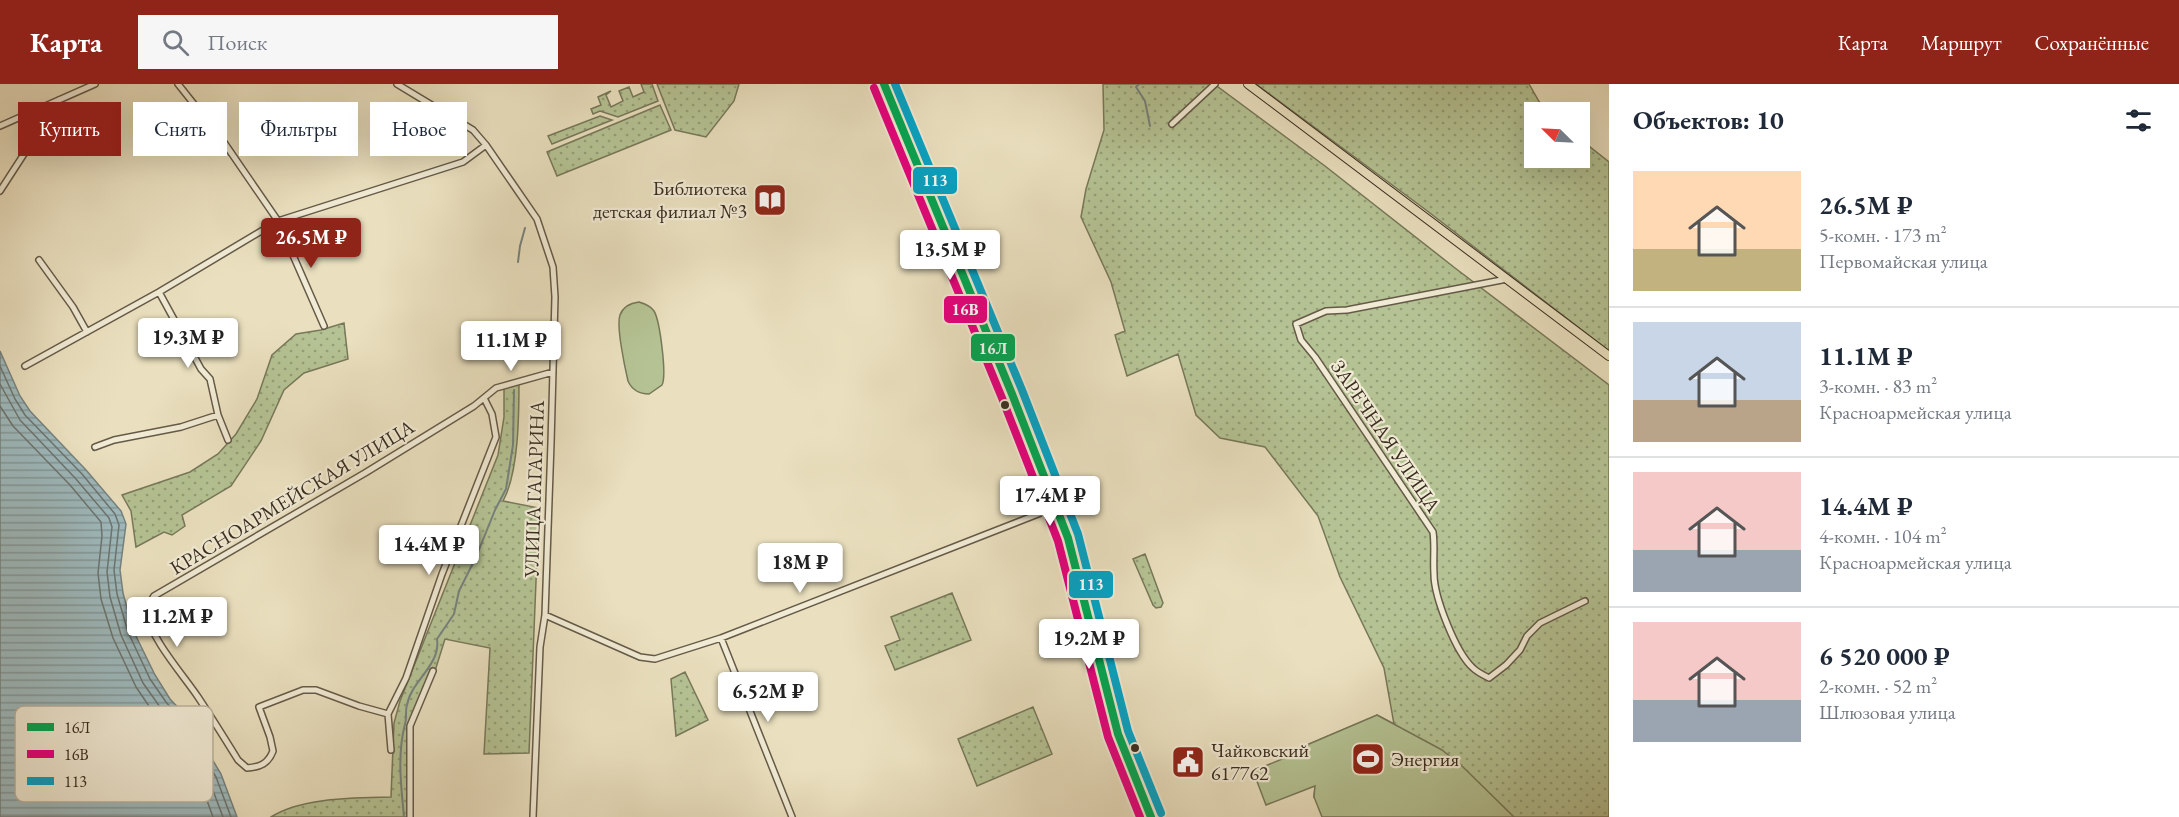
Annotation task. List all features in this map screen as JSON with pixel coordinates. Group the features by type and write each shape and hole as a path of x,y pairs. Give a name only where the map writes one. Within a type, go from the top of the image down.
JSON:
{"main road":[{"path":"884,84 1056,507 1071,550 1118,734 1151,817"},
{"path":"1248,84 1609,356"}],"street":[{"path":"0,126 95,84"},
{"path":"178,84 221,138 278,221 324,326"},
{"name":"УЛИЦА ГАГАРИНА","path":"397,84 473,130 486,145 537,219 553,267 555,297 545,615 540,647 533,817"},
{"path":"1172,124 1215,84"},
{"path":"0,191 59,100"},
{"path":"25,366 159,292 278,221 463,162 486,145"},
{"path":"39,260 73,307 87,332"},
{"name":"ЗАРЕЧНАЯ УЛИЦА","path":"1508,279 1347,310 1326,311 1296,324 1301,340 1315,357 1433,532 1435,545 1433,575 1438,602 1451,635 1472,667 1488,678 1506,665 1520,650 1527,636 1540,623 1585,602"},
{"path":"159,292 201,369 210,379 218,416 228,440"},
{"path":"391,750 388,714 406,678 438,583 496,437 492,414 484,398 496,388 553,372"},
{"name":"КРАСНОАРМЕЙСКАЯ УЛИЦА","path":"204,706 161,645 152,627 147,612 154,596 316,502 484,398"},
{"path":"95,447 114,440 181,427 218,416"},
{"path":"545,615 640,657 655,659 722,638 1056,507"},
{"path":"722,638 792,817"},
{"path":"410,817 410,726 433,672"},
{"name":"КРАСНОАРМЕЙСКАЯ УЛИЦА","path":"213,721 238,760 247,768 258,767 267,762 273,751 259,707 303,690 316,690 388,714"}],"green space":[{"path":"641,84 652,84 658,101 618,117 600,111 593,114 591,109 601,105 598,97 611,91 606,95 611,107 623,101 619,91 629,87 633,97 644,92"},
{"path":"657,84 739,84 734,101 706,137 675,130"},
{"path":"1103,84 1214,84 1325,166 1609,385 1609,817 1466,817 1329,790 1314,797 1315,786 1309,744 1377,715 1394,724 1384,668 1340,577 1318,516 1265,447 1220,438 1196,415 1178,354 1127,376 1115,335 1125,331 1111,282 1081,217 1086,189 1104,130"},
{"path":"1256,84 1529,84 1539,102 1524,102 1524,168 1590,168 1590,147 1609,162 1609,351 1426,210"},
{"path":"660,105 671,130 557,176 547,152"},
{"path":"600,116 612,120 552,144 548,136"},
{"path":"639,302 650,306 654,311 662,348 664,371 662,385 649,394 637,391 628,381 620,337 621,312 633,303"},
{"path":"344,323 348,359 304,373 284,390 261,441 231,486 182,515 185,526 172,535 164,532 136,547 131,511 122,495 190,472 218,454 236,434 257,399 272,355 296,334"},
{"path":"519,379 515,459 503,501 539,508 529,753 484,754 490,648 445,639 435,671 408,725 408,817 271,817 284,810 313,802 346,798 391,797 394,723 400,701 498,455 504,417 504,383"},
{"path":"1145,554 1163,603 1161,607 1156,608 1153,605 1133,559"},
{"path":"952,593 971,640 895,670 885,646 900,640 891,617"},
{"path":"685,672 708,720 676,736 671,679"},
{"path":"1033,707 1052,754 977,786 958,739"},
{"name":"Энергия","path":"1377,715 1442,750 1463,767 1514,817 1322,817 1314,797 1315,786 1266,805 1253,771 1304,750 1309,744"}],"water":[{"path":"0,351 20,396 30,411 121,511 126,524 120,570 123,593 133,630 155,675 177,706 15,706 15,802 213,802 213,761 221,774 237,817 0,817"}],"waterway":[{"path":"1139,84 1136,87 1145,101 1150,126"},
{"path":"518,262 525,228"},
{"path":"404,817 400,759 407,705 414,688 435,657 437,639 454,614 459,591 506,489 513,445 514,390"}],"transit line":[{"name":"16Л","path":"884,84 1012,394 1068,538 1118,734 1151,817"},
{"name":"113","path":"895,84 1022,390 1078,534 1128,731 1161,813"},
{"name":"16В","path":"874,88 1002,398 1058,541 1108,737 1140,817"}],"place":[{"name":"Библиотека детская филиал №3","path":"770,200"},
{"name":"Энергия","path":"1368,759"},
{"name":"Чайковский 617762","path":"1188,762"}]}
